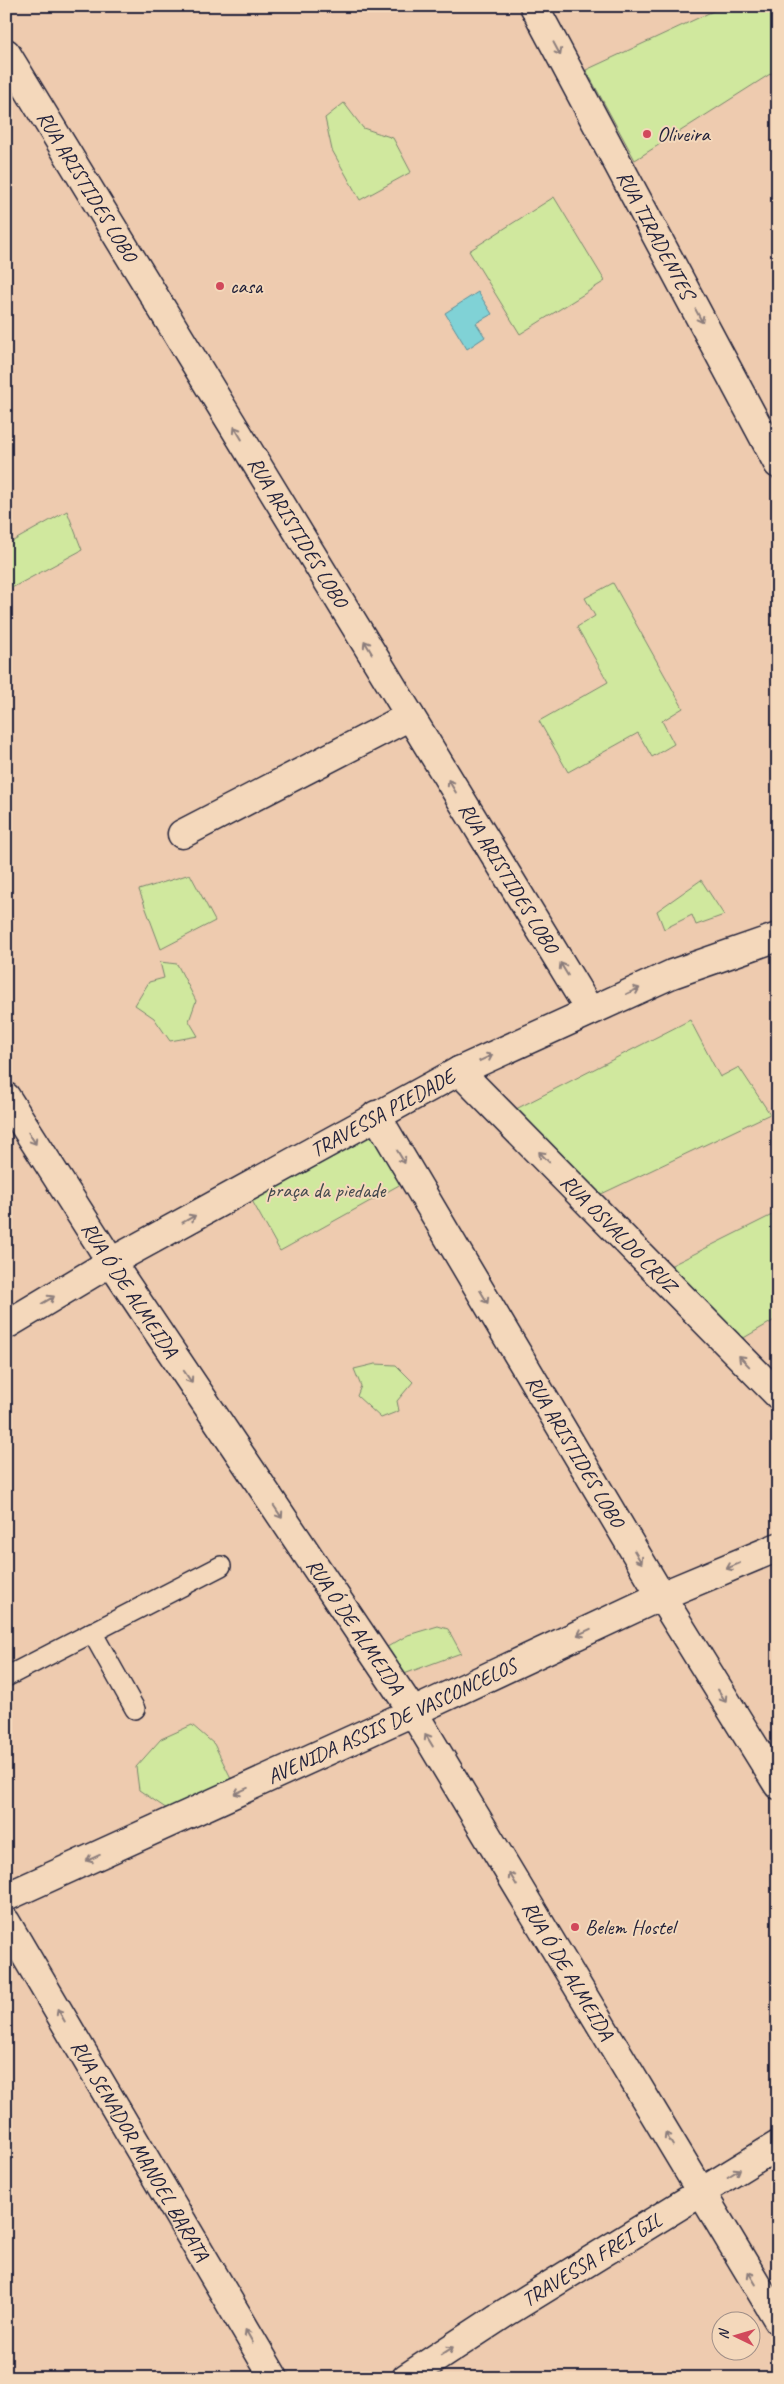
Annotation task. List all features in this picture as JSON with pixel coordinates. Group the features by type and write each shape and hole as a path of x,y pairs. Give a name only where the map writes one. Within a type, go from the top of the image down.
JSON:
{"street":[{"name":"RUA TIRADENTES","path":"534,6 778,464"},
{"name":"RUA ARISTIDES LOBO","path":"6,53 590,1011"},
{"path":"182,834 410,716"},
{"name":"TRAVESSA PIEDADE","path":"6,1325 111,1262 459,1071 672,974 778,937"},
{"name":"RUA OSVALDO CRUZ","path":"459,1071 778,1396"},
{"name":"RUA Ó DE ALMEIDA","path":"6,1097 111,1262 413,1712 778,2320"},
{"name":"RUA ARISTIDES LOBO","path":"376,1115 661,1596 778,1786"},
{"name":"AVENIDA ASSIS DE VASCONCELOS","path":"6,1897 413,1712 661,1596 778,1547"},
{"name":"RUA SENADOR MANOEL BARATA","path":"6,1922 274,2378"},
{"name":"TRAVESSA FREI GIL","path":"406,2378 506,2313 778,2146"}],"lane":[{"path":"6,1677 221,1566"},
{"path":"92,1632 136,1709"}],"green space":[{"path":"724,6 778,6 778,69 635,160 586,70"},
{"path":"344,103 363,128 393,138 411,172 360,200 332,150 325,118"},
{"path":"554,197 605,281 520,334 469,251"},
{"path":"67,511 82,550 6,591 6,545"},
{"path":"613,583 683,708 662,721 674,744 652,757 638,733 568,772 539,721 608,682 577,627 595,616 585,598"},
{"path":"190,874 215,921 161,949 139,890"},
{"path":"701,880 724,915 696,925 692,915 664,929 657,911"},
{"path":"160,962 177,964 196,1001 189,1021 198,1036 170,1041 154,1018 135,1005 149,982 164,978"},
{"path":"690,1020 720,1077 739,1067 770,1114 595,1197 516,1109"},
{"name":"praça da piedade","path":"371,1130 401,1184 280,1251 250,1197"},
{"path":"778,1212 778,1318 735,1343 668,1267"},
{"path":"375,1364 396,1365 413,1382 397,1401 399,1411 381,1418 357,1396 361,1386 354,1369"},
{"path":"438,1626 448,1629 461,1653 396,1677 382,1650 408,1635"},
{"path":"192,1725 214,1744 234,1784 173,1813 139,1790 136,1767 161,1739"}],"water":[{"path":"478,292 492,314 476,323 485,337 467,349 445,313"}],"place":[{"name":"Oliveira","path":"647,134"},
{"name":"casa","path":"220,286"},
{"name":"Belem Hostel","path":"575,1927"}]}
